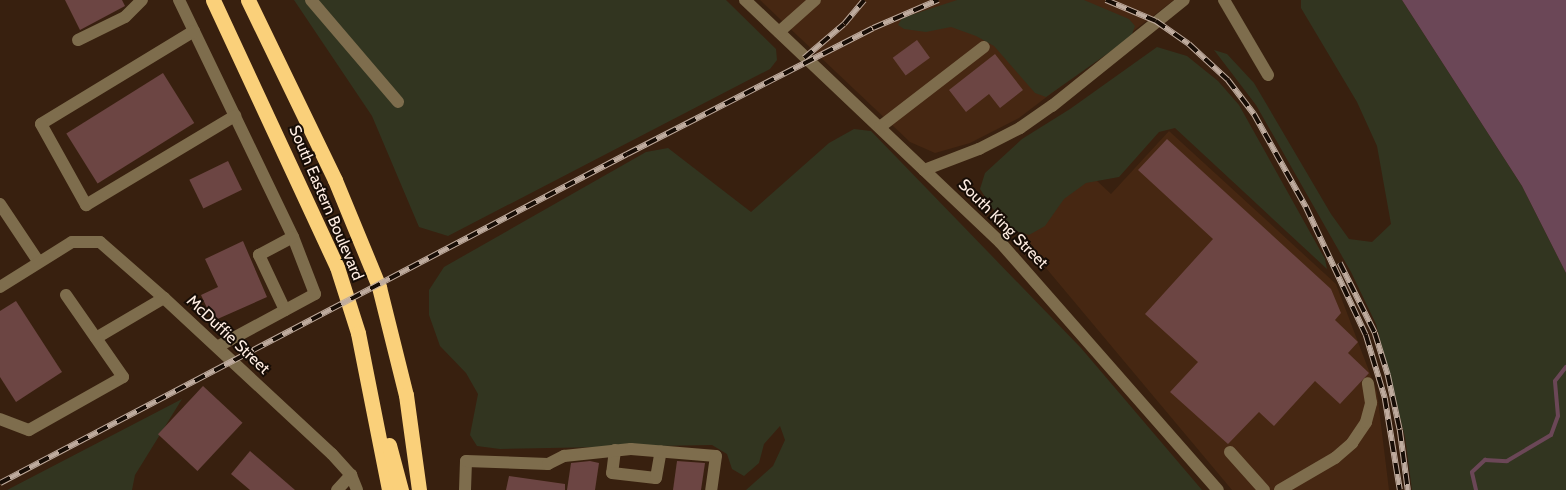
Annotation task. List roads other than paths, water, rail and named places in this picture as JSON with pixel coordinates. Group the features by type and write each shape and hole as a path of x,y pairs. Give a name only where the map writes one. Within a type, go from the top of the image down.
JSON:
{"highway":[{"name":"South Eastern Boulevard","path":"212,0 337,268 369,384 389,490"},
{"name":"South Eastern Boulevard","path":"248,0 342,194 379,286 404,386 419,490"},
{"path":"369,384 401,490"}],"street":[{"path":"78,40 125,17 142,0"},
{"path":"179,0 293,237 315,294 217,347"},
{"path":"311,0 398,102"},
{"name":"South King Street","path":"745,0 880,127 1045,290 1218,490"},
{"path":"779,32 815,0"},
{"path":"924,170 979,149 1020,128 1184,0"},
{"path":"1224,0 1268,76"},
{"path":"194,31 41,124 86,205 235,116"},
{"path":"880,127 984,47"},
{"path":"0,204 38,261 0,287"},
{"path":"285,310 259,255 293,237"},
{"name":"McDuffie Street","path":"38,261 72,242 100,242 217,347 351,475"},
{"path":"0,419 29,430 123,377 66,295"},
{"path":"96,338 164,298"},
{"path":"1280,490 1335,458 1352,443 1368,413 1368,383"},
{"path":"615,450 612,473 656,478 662,451"},
{"path":"465,490 466,461 548,464 564,456 615,450 662,451 716,456 711,490"},
{"path":"1230,452 1264,490"},
{"path":"338,490 351,475 357,490"}],"waterway":[{"path":"1476,490 1472,472 1485,460 1507,461 1551,435 1558,416 1555,381 1566,367"}],"railway":[{"path":"804,58 844,24 864,0"},
{"path":"0,483 627,154 873,28 938,0"},
{"path":"1106,0 1156,21 1189,44 1228,80 1254,114 1306,207 1366,335 1385,398 1400,490"},
{"path":"1340,263 1375,333 1388,375 1400,430 1408,490"}]}
